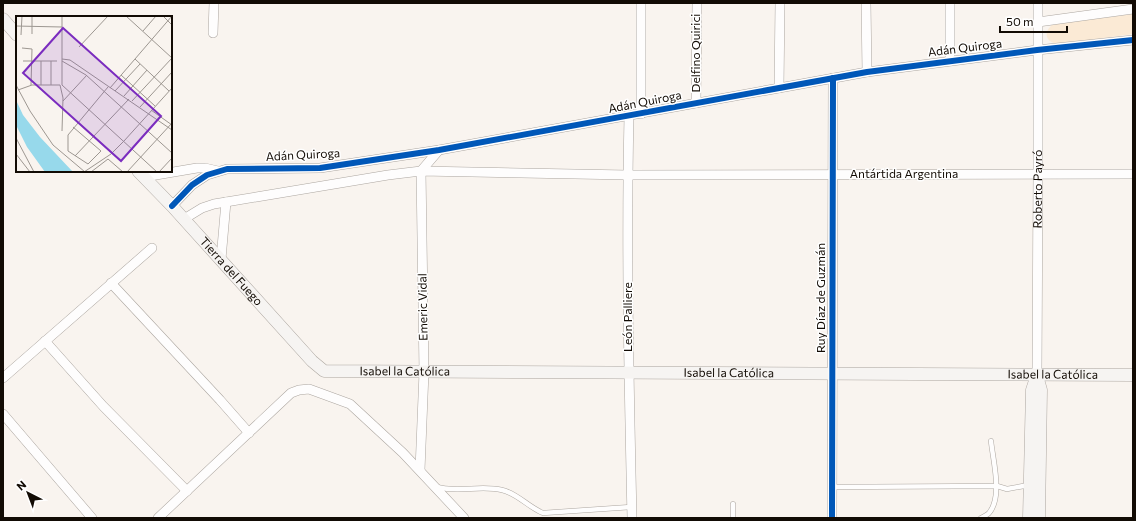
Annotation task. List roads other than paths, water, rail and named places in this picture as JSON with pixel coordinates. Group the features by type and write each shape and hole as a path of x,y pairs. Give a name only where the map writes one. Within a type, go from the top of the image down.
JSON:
{"main road":[{"path":"3,19 16,34"},
{"name":"Tierra del Fuego","path":"141,174 184,219 312,361 324,371"},
{"name":"Isabel la Católica","path":"324,371 1133,376"},
{"name":"Roberto Payró","path":"1029,518 1032,390 1037,375"},
{"name":"Roberto Payró","path":"1037,375 1041,390 1039,518"}],"street":[{"path":"213,33 214,3"},
{"path":"641,3 642,114"},
{"name":"Delfino Quirici","path":"696,3 696,103"},
{"path":"779,88 780,3"},
{"path":"866,3 866,72"},
{"path":"950,3 950,61"},
{"name":"Roberto Payró","path":"1037,375 1038,3"},
{"path":"1038,22 1133,9"},
{"name":"Adán Quiroga","path":"172,206 192,185 207,176 227,169 320,168 349,164 439,150 642,114 866,72 1037,50 1133,40"},
{"name":"Ruy Díaz de Guzmán","path":"832,518 833,78"},
{"name":"León Palliere","path":"629,116 629,373 632,518"},
{"path":"421,171 439,150"},
{"path":"349,164 356,180"},
{"path":"172,171 205,168 218,171"},
{"path":"184,219 202,208 226,202 356,180 421,171 628,175"},
{"name":"Emeric Vidal","path":"420,470 424,372 421,171"},
{"path":"141,174 160,172"},
{"name":"Antártida Argentina","path":"628,175 1133,174"},
{"path":"220,259 226,202"},
{"path":"3,378 152,248"},
{"path":"111,283 249,433"},
{"path":"45,341 103,406 187,491"},
{"path":"158,518 291,394 299,390 309,389 350,404 420,470 464,518"},
{"path":"3,414 92,518"}],"lane":[{"path":"981,518 988,514 995,502 996,486 991,441"},
{"path":"831,487 996,486 1007,489 1030,484"},
{"path":"435,487 452,489 491,488 502,490 510,493 535,510 543,513 631,507"},
{"path":"733,504 733,518"}]}
